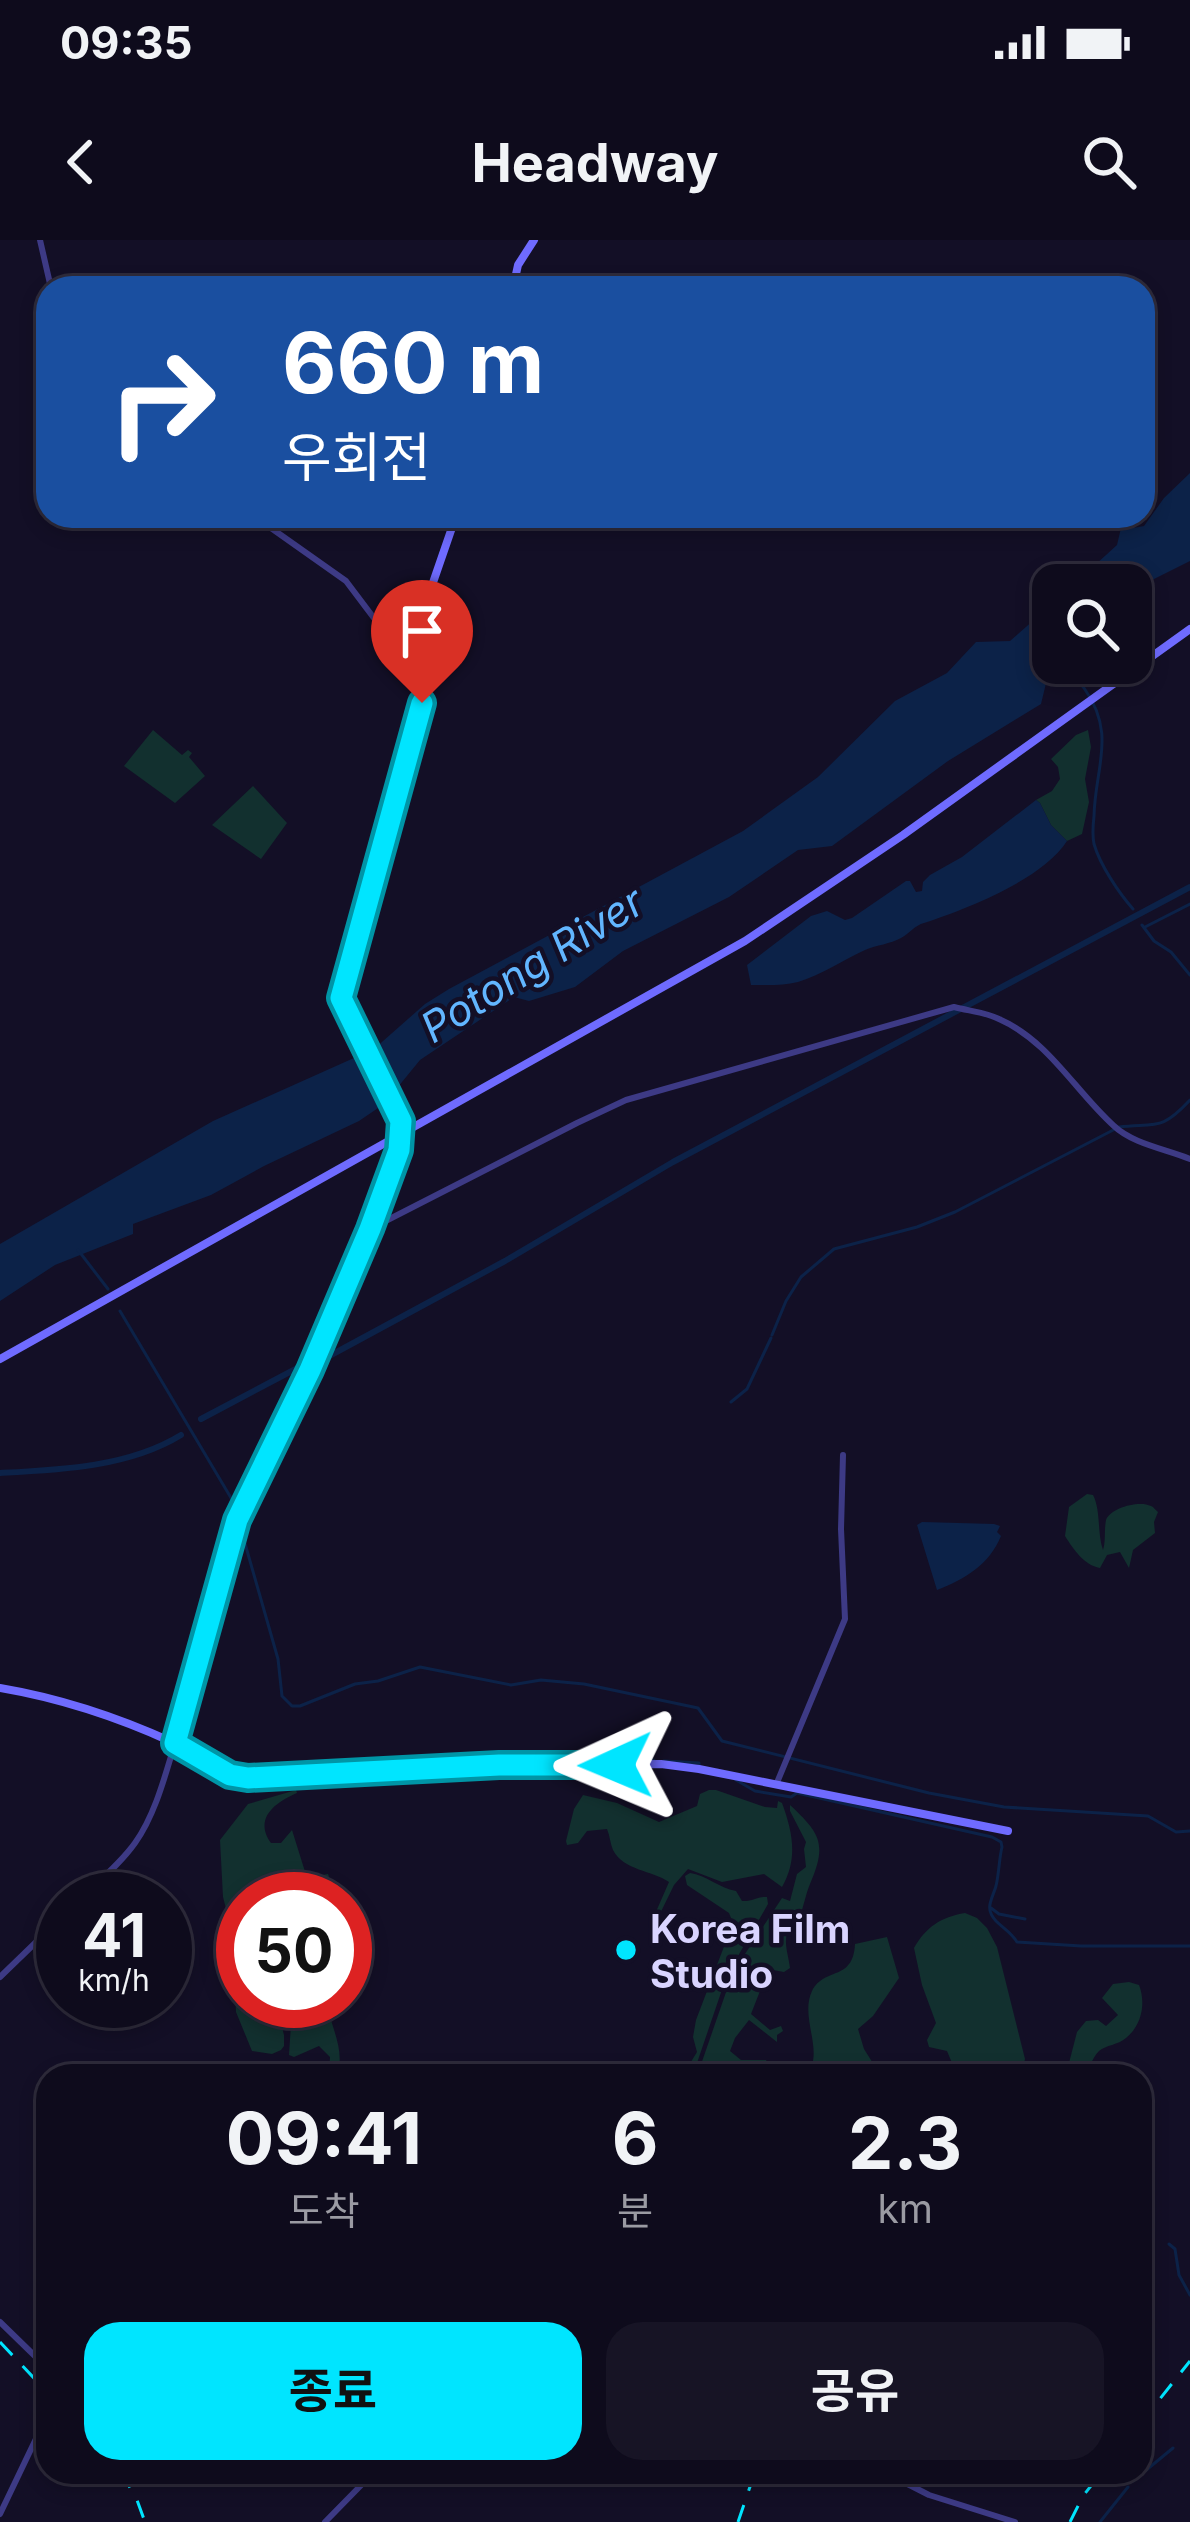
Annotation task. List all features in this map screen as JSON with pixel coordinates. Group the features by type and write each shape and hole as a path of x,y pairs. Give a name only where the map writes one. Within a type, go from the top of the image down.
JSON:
{"main road":[{"path":"516,276 534,240"},
{"path":"175,1743 237,1520 310,1370 399,1150 401,1121 341,998 431,671 428,597 452,528"},
{"path":"0,1358 745,941 903,835 1190,629"},
{"path":"0,1688 79,1707 175,1743 230,1775 248,1778 499,1765 662,1764 1007,1832"}],"street":[{"path":"40,240 48,276"},
{"path":"271,528 346,581 404,658 422,703"},
{"path":"370,1229 626,1100 945,1009 986,1013 1004,1021 1058,1064 1115,1128 1190,1160"},
{"path":"776,1785 845,1619 843,1455"},
{"path":"108,1872 142,1832 175,1743"},
{"path":"0,1977 36,1942"},
{"path":"0,2322 36,2357"},
{"path":"0,2514 36,2439"},
{"path":"325,2522 362,2484"},
{"path":"909,2484 1015,2522"}],"green space":[{"path":"153,730 182,755 188,750 192,753 189,757 205,776 175,803 124,766"},
{"path":"1088,730 1091,747 1085,779 1089,802 1082,834 1067,841 1036,800 1052,791 1060,779 1051,759"},
{"path":"253,786 287,823 261,859 212,825"},
{"path":"1087,1494 1095,1501 1103,1550 1106,1520 1113,1512 1139,1504 1158,1512 1155,1533 1133,1550 1129,1568 1120,1552 1107,1555 1100,1568 1094,1566 1065,1536 1069,1507"},
{"path":"296,1790 269,1812 265,1826 271,1843 281,1843 292,1830 305,1872 222,1872 220,1840 248,1804"},
{"path":"709,1790 765,1807 777,1808 778,1801 782,1803 792,1846 787,1877 782,1887 764,1874 722,1882 688,1869 648,1930 669,1882 618,1857 607,1829 587,1831 578,1843 567,1845 574,1809 583,1795 617,1803 659,1822 697,1806 700,1794"},
{"path":"790,1805 814,1832 818,1859 798,1922 788,1931 790,1968 767,1973 751,2014 770,2030 781,2026 783,2031 777,2042 749,2020 735,2038 730,2051 741,2060 766,2060 768,2064 701,2064 733,1972 782,1898 790,1901 797,1874 806,1867 806,1842"},
{"path":"685,1876 702,1876 736,1891 742,1901 767,1897 768,1904 727,1975 697,2064 690,2064 697,2052 696,2020 733,1923 729,1913 687,1885"},
{"path":"965,1913 977,1918 997,1947 1024,2064 952,2064 947,2051 929,2047 927,2040 936,2023 914,1948 935,1924"},
{"path":"887,1937 899,1978 858,2029 873,2064 812,2064 808,2013 812,1991 849,1964 855,1944"},
{"path":"1113,1984 1139,1985 1142,2006 1136,2027 1123,2040 1099,2051 1090,2064 1070,2064 1077,2032 1086,2021 1098,2020 1106,2026 1118,2015 1102,1998"},
{"path":"243,2028 282,2028 281,2050 272,2054 252,2051"},
{"path":"291,2028 334,2028 339,2064 330,2064 330,2057 319,2046 289,2055"}],"water":[{"path":"1190,473 1190,561 1152,581 1152,564 1096,564 1117,545 1121,528 1155,528 1155,511"},
{"name":"Potong River","path":"1032,622 1032,684 1046,684 1041,704 948,761 832,846 798,850 729,897 623,951 575,987 529,1001 514,997 420,1060 384,1104 359,1121 211,1195 133,1224 133,1234 55,1265 0,1301 0,1244 213,1121 374,1049 449,989 743,831 818,777 895,701 947,673 976,642 1010,641"},
{"path":"1036,800 1067,841 1022,880 807,979 751,985 747,965 811,916 827,911 845,920 852,918 906,881 916,892 922,891 930,875 962,857"},
{"path":"994,1524 1000,1526 1001,1536 975,1570 937,1590 917,1525"}],"waterway":[{"path":"1079,684 1094,705 1102,736 1093,841 1105,870 1133,909"},
{"path":"201,1419 305,1364 320,1361 505,1261 673,1162 1190,887"},
{"path":"1145,927 1190,904"},
{"path":"1142,925 1190,975"},
{"path":"772,1335 801,1277 834,1249 955,1212 1119,1127 1165,1121 1190,1100"},
{"path":"78,1250 108,1289"},
{"path":"120,1311 237,1508"},
{"path":"731,1402 747,1389 771,1338"},
{"path":"0,1473 117,1460 181,1435"},
{"path":"241,1517 278,1659 282,1696 292,1706 420,1667 511,1685 541,1680 584,1684 698,1708 722,1741 929,1793 1004,1807 1148,1816 1176,1832 1190,1831"},
{"path":"578,1759 654,1760"},
{"path":"664,1761 699,1766"},
{"path":"736,1780 755,1791 791,1797 797,1793 1001,1842 990,1908 1017,1942 1190,1946"},
{"path":"991,1908 1025,1919"},
{"path":"1169,2244 1175,2249 1179,2275 1190,2295"},
{"path":"1152,2465 1173,2448"},
{"path":"1100,2522 1128,2487"}],"railway":[{"path":"0,2342 36,2380"},
{"path":"1152,2409 1190,2361"},
{"path":"128,2484 145,2522"},
{"path":"738,2522 751,2484"},
{"path":"1070,2522 1092,2484"}],"place":[{"name":"Korea Film Studio","path":"626,1950"}],"route":[{"path":"422,703 341,998 401,1121 399,1150 310,1370 237,1520 175,1743 230,1775 248,1778 499,1765 616,1765"}]}
